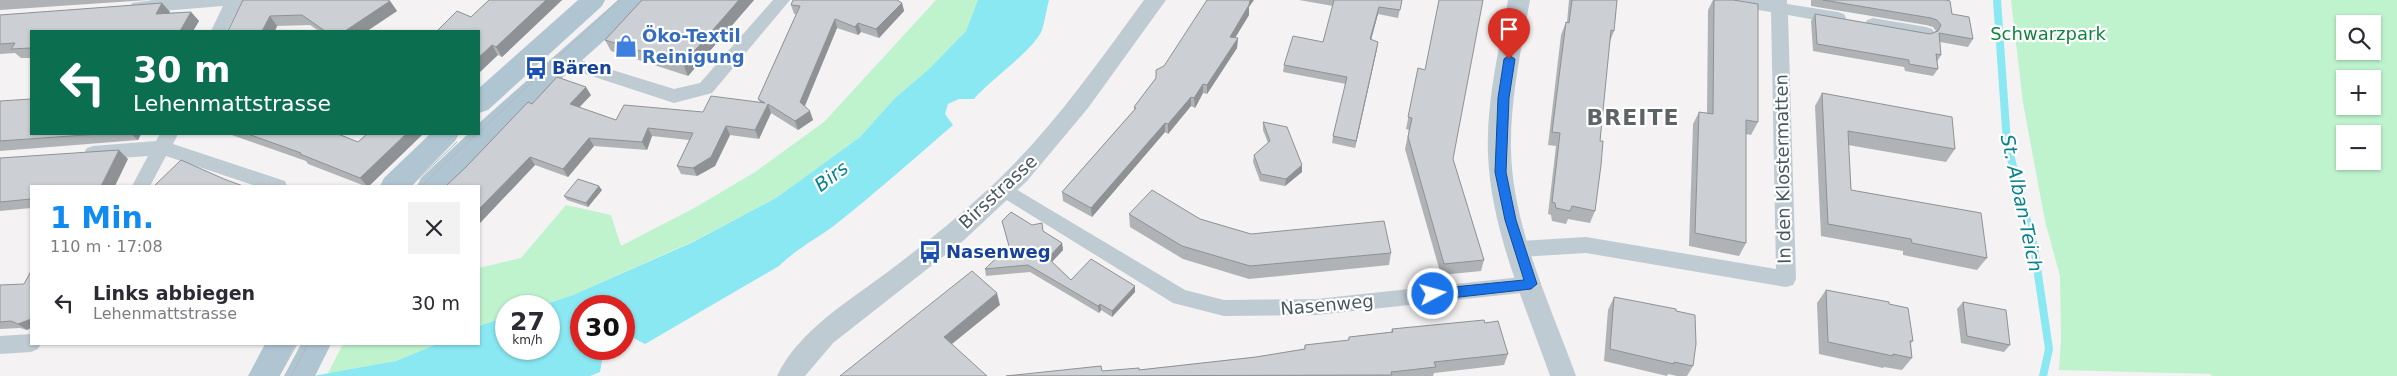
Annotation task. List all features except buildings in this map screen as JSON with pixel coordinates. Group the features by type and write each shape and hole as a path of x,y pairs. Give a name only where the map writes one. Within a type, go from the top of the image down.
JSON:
{"main road":[{"path":"480,103 593,0"},
{"path":"432,185 564,61 634,0"},
{"path":"395,185 445,135"},
{"path":"299,376 314,347"}],"street":[{"path":"118,8 233,0 219,30"},
{"path":"564,61 674,96 706,88 782,0"},
{"name":"Birsstrasse","path":"790,376 804,356 824,335 930,252 1004,189 1040,152 1108,66 1155,0"},
{"path":"1519,0 1503,98 1500,172 1510,220 1563,376"},
{"path":"1732,0 1779,4 1926,32"},
{"name":"In den Klostermatten","path":"1520,249 1586,245 1786,279 1779,4"},
{"path":"76,154 166,141 276,185"},
{"path":"142,185 166,141"},
{"name":"Nasenweg","path":"1004,189 1128,267 1180,297 1224,308 1316,307 1531,284"},
{"path":"0,345 30,343"}],"green space":[{"path":"936,0 979,0 966,31 929,69 895,98 860,137 776,198 696,240 573,295 560,299 560,295 495,295 495,321 480,326 480,268 521,258 566,205 611,215 621,246 696,207 755,172 824,122"},
{"name":"Schwarzpark","path":"2011,0 2397,0 2397,376 2212,376 2210,374 2059,370 2061,340 2060,276 2045,221 2023,103"},
{"path":"342,345 435,345 396,361 327,375"}],"water":[{"name":"Birs","path":"978,0 1049,0 1042,30 1030,47 974,99 959,99 948,104 945,114 953,125 850,213 792,254 779,266 645,344 635,339 635,295 573,295 693,242 776,198 860,137 895,98 929,69 966,31"},
{"path":"570,296 570,360 602,360 600,372 590,376 313,376 396,361 435,345 480,345 480,326 495,321 495,360 560,360 560,299"}],"waterway":[{"name":"St. Alban-Teich","path":"1997,0 2007,143 2034,247 2049,349 2043,376"}],"tram line":[{"path":"480,131 619,0"},
{"path":"423,185 475,135"},
{"path":"412,185 457,142"},
{"path":"279,376 296,345"},
{"path":"291,376 307,345"}],"place":[{"name":"Öko-Textil Reinigung","path":"626,46"},
{"name":"Bären","path":"536,68"},
{"name":"Nasenweg","path":"930,252"}],"district":[{"name":"BREITE","path":"1633,117"}],"route":[{"path":"1433,294 1531,284 1510,220 1500,172 1503,98 1509,59"}]}
